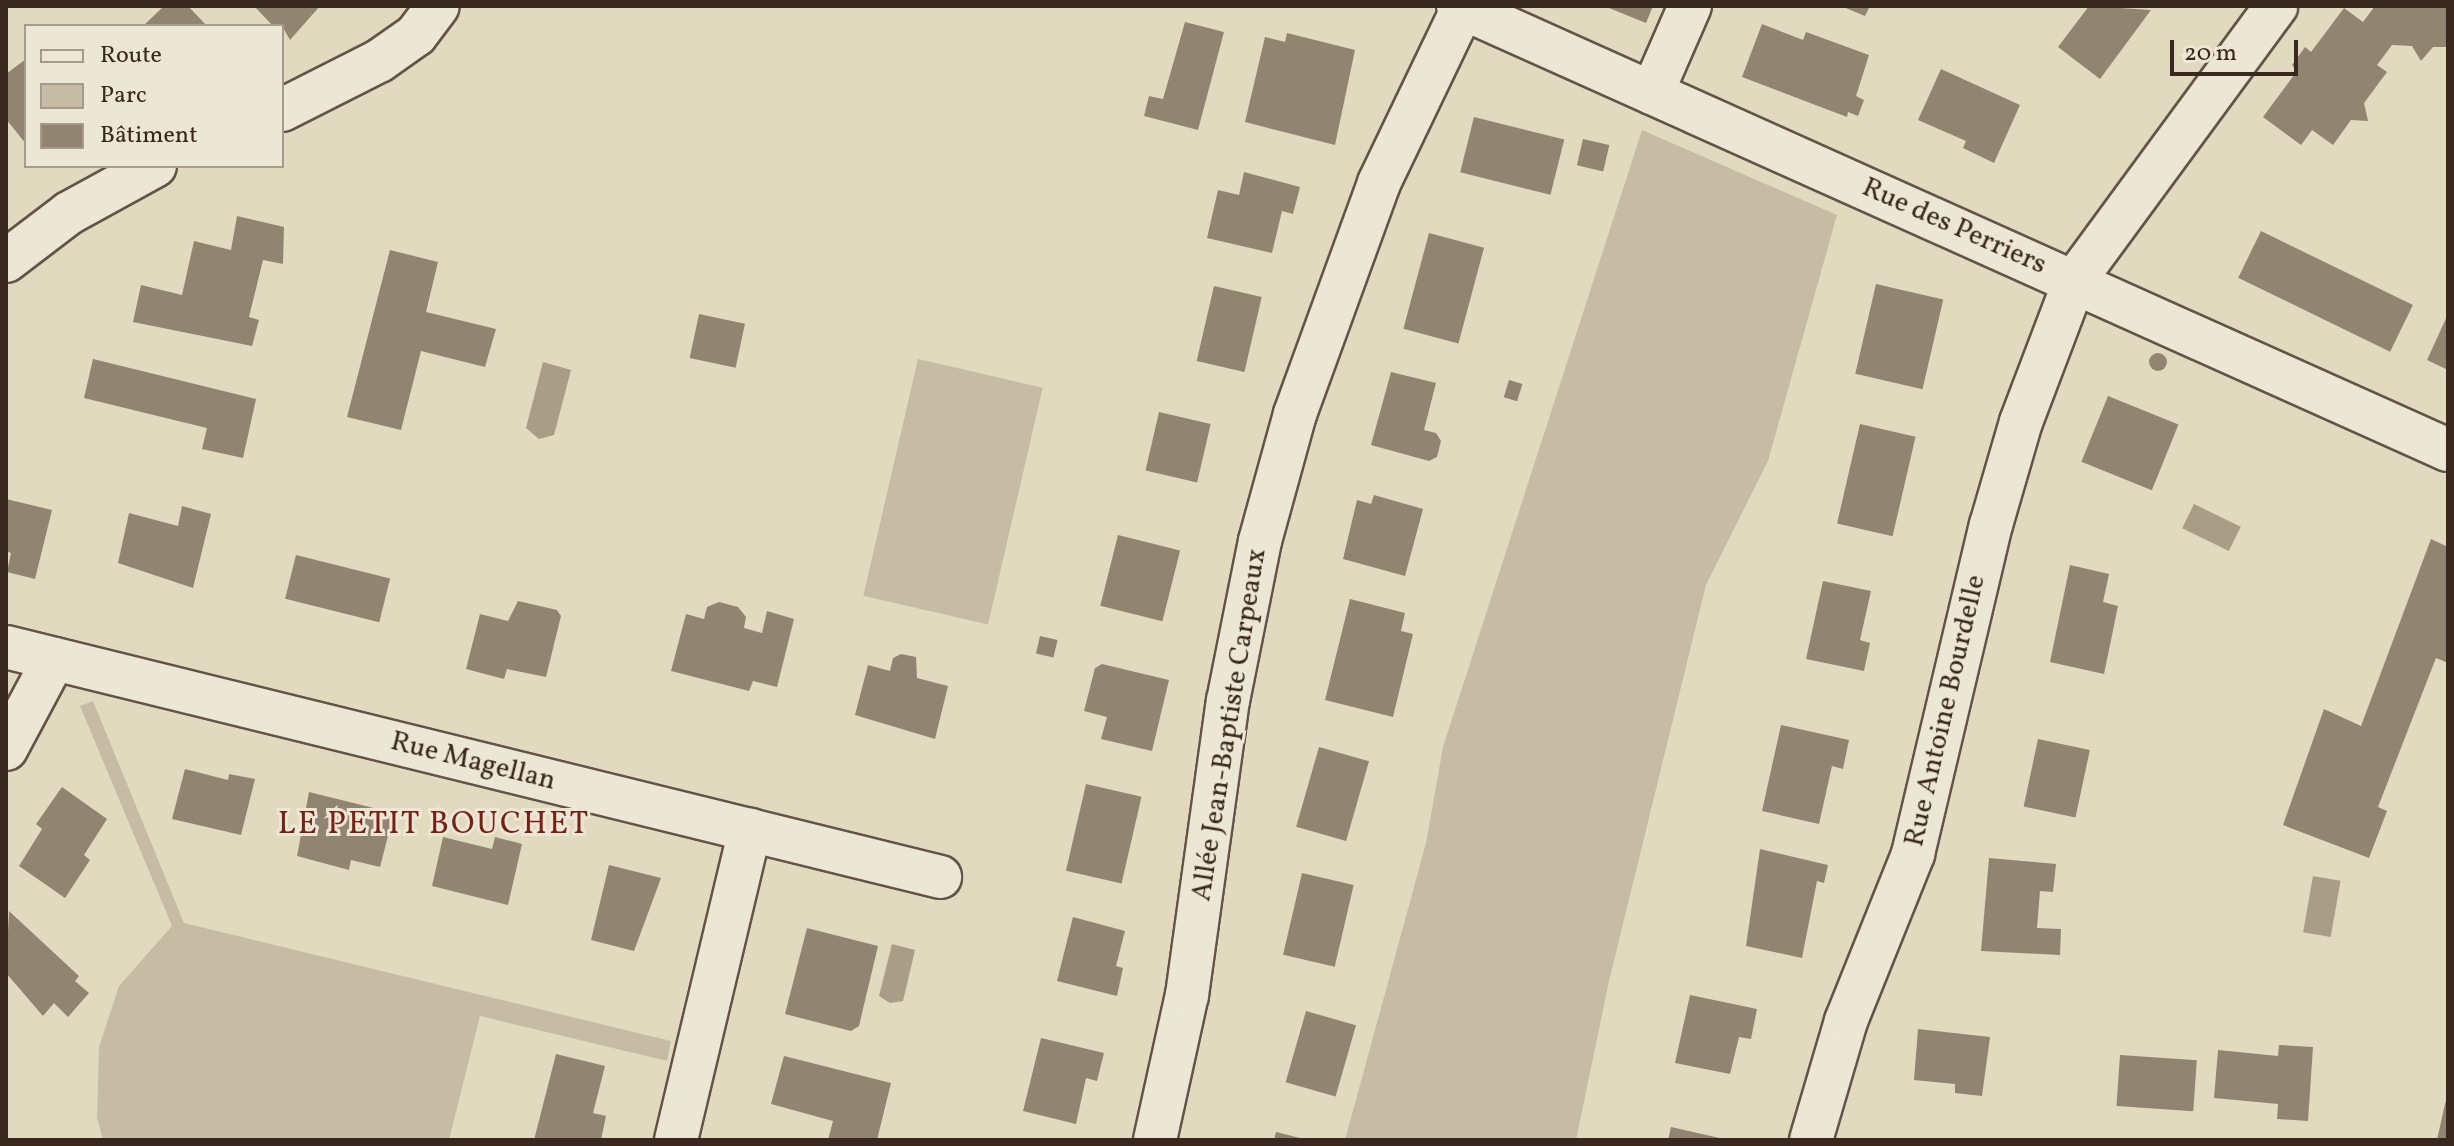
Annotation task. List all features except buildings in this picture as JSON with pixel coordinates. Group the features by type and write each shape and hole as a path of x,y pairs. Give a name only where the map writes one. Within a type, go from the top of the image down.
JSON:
{"street":[{"path":"284,109 379,61 416,35 438,6"},
{"path":"1652,93 1690,6"},
{"name":"Rue Antoine Bourdelle","path":"1817,1139 1846,1021 1913,854 1991,525 2021,422 2075,280 2276,6"},
{"name":"Rue des Perriers","path":"1461,7 2448,450"},
{"name":"Allée Jean-Baptiste Carpeaux","path":"1155,1140 1187,995 1228,701 1283,457 1379,183 1461,7"},
{"path":"6,261 69,213 151,168"},
{"name":"Rue Magellan","path":"6,647 940,877"},
{"path":"6,749 54,659"},
{"path":"676,1140 750,830"}],"green space":[{"path":"1642,130 1837,215 1768,461 1706,585 1609,981 1576,1140 1345,1140 1426,843 1443,747"},
{"path":"918,359 1043,388 988,625 863,596"},
{"path":"93,701 184,923 671,1041 667,1061 480,1016 449,1140 103,1140 97,1118 99,1047 119,986 172,926 80,706"}],"shaded area":[{"path":"543,362 571,370 554,435 539,439 526,428"},
{"path":"2194,504 2241,527 2229,551 2182,528"},
{"path":"2313,876 2341,881 2331,937 2303,932"},
{"path":"892,944 915,950 903,1001 890,1003 879,996"}],"district":[{"name":"LE PETIT BOUCHET","path":"434,825"}]}
